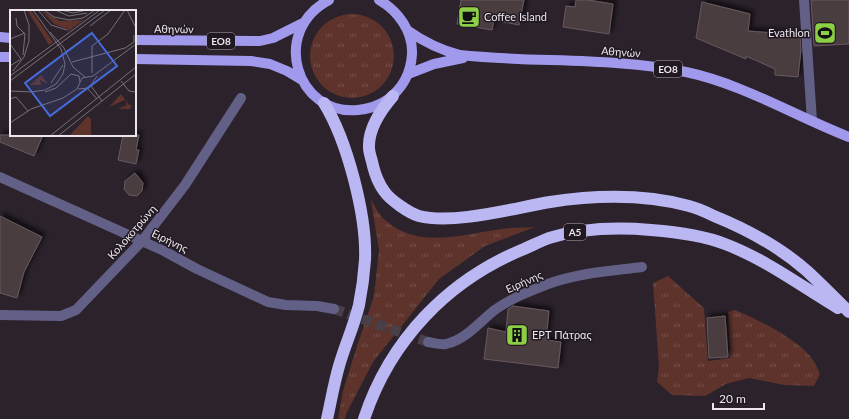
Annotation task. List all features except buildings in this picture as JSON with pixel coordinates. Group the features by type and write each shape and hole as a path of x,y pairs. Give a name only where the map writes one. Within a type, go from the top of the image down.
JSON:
{"highway":[{"path":"393,96 382,110 374,125 369,138 369,149 375,172 384,191 399,205 418,215 444,219 551,202 632,196 689,206 732,223 779,250 806,270 849,312"},
{"path":"324,103 338,128 351,168 360,205 365,259 359,306 339,367 327,419"},
{"name":"Α5","path":"364,419 378,385 391,361 411,331 430,310 453,289 483,268 513,253 549,239 575,232 624,228 664,231 690,234 725,244 763,263 849,315"}],"main road":[{"name":"Αθηνών","path":"329,0 311,12 303,23 298,36 295,51 297,66 302,80 312,93 324,103 338,109 353,111 367,109 381,104 393,96 402,86 408,74 411,63 411,41 407,30 400,18 391,8 379,0"},
{"name":"Αθηνών","path":"136,40 260,41 273,38 303,23"},
{"name":"Αθηνών","path":"407,30 432,46 446,52 460,55 474,57 603,62 687,72 733,87 849,137"},
{"path":"0,37 10,38"},
{"name":"Αθηνών","path":"408,74 434,64 474,57"},
{"name":"Αθηνών","path":"136,59 250,61 270,64 287,70 302,80"}],"street":[{"path":"804,0 812,121"},
{"name":"Κολοκοτρώνη","path":"0,315 61,316 76,310 142,241 185,185 240,98"},
{"name":"Ειρήνης","path":"0,177 164,251 197,269 268,302 334,309"},
{"name":"Ειρήνης","path":"428,342 445,344 459,339 496,310 517,297 550,283 585,274 642,267"}],"green space":[{"path":"352,14 360,15 375,21 387,33 393,48 393,64 387,79 375,91 360,97 352,98 344,97 329,91 317,79 311,64 310,56 311,48 317,33 329,21 344,15"},
{"path":"371,200 385,220 398,229 412,235 441,238 506,228 535,227 485,246 439,279 373,362 346,414 345,419 338,419 343,391 374,296 379,250"},
{"path":"668,276 704,308 708,361 730,358 728,312 735,310 777,331 807,352 820,374 814,386 784,385 749,378 726,384 705,396 672,395 657,382 659,367 653,283"}],"tunnel":[{"path":"334,309 428,342"}],"place":[{"name":"Coffee Island","path":"469,17"},
{"name":"Evathlon","path":"825,33"},
{"name":"ΕΡΤ Πάτρας","path":"517,335"}]}
